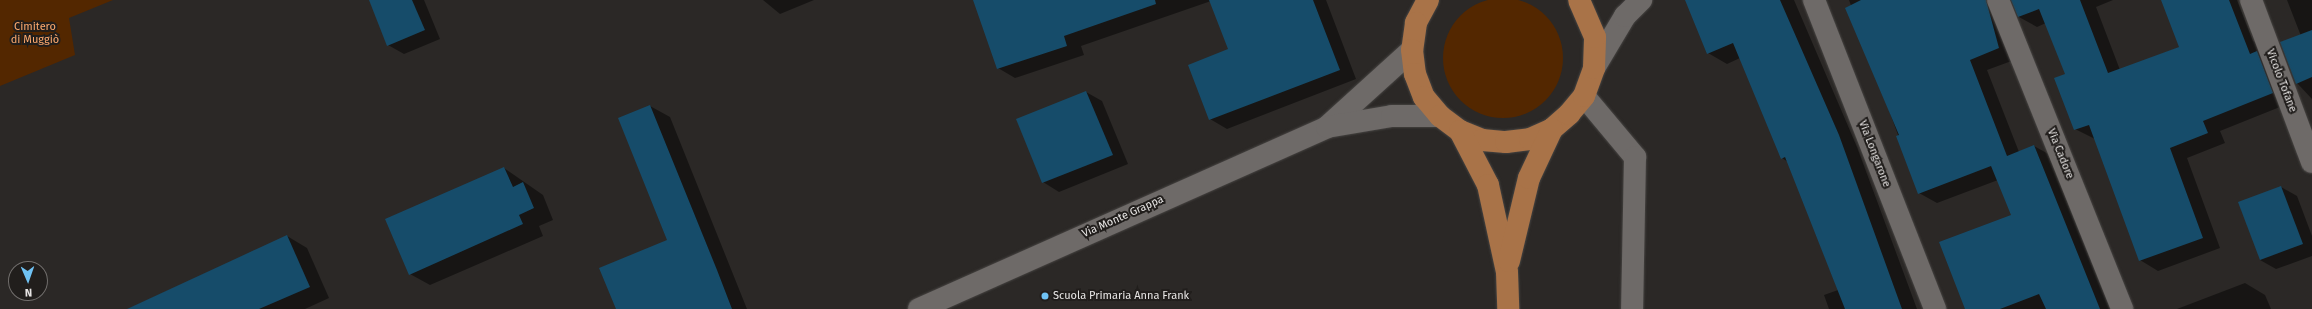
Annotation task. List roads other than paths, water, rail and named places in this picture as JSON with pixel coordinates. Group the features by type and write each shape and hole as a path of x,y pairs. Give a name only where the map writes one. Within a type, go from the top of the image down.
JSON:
{"main road":[{"path":"1428,0 1416,23 1412,50 1415,74 1424,97 1440,116 1460,131 1482,140 1506,142 1530,139 1552,129 1570,114 1584,96 1594,68 1594,37 1579,0"},
{"path":"1507,272 1529,178 1552,129"},
{"path":"1460,131 1487,179 1507,272 1508,309"}],"street":[{"path":"1594,68 1626,16 1640,0"},
{"name":"Via Longarone","path":"1814,0 1935,309"},
{"name":"Via Cadore","path":"1998,0 2122,309"},
{"name":"Vicolo Tofane","path":"2251,0 2312,162"},
{"name":"Via Monte Grappa","path":"1327,127 1412,50"},
{"path":"1584,96 1635,157 1632,309"},
{"name":"Via Monte Grappa","path":"919,309 1327,127 1392,116 1440,116"}],"place":[{"name":"Scuola Primaria Anna Frank","path":"1045,296"}],"park label":[{"name":"Cimitero di Muggiò","path":"35,34"}]}
